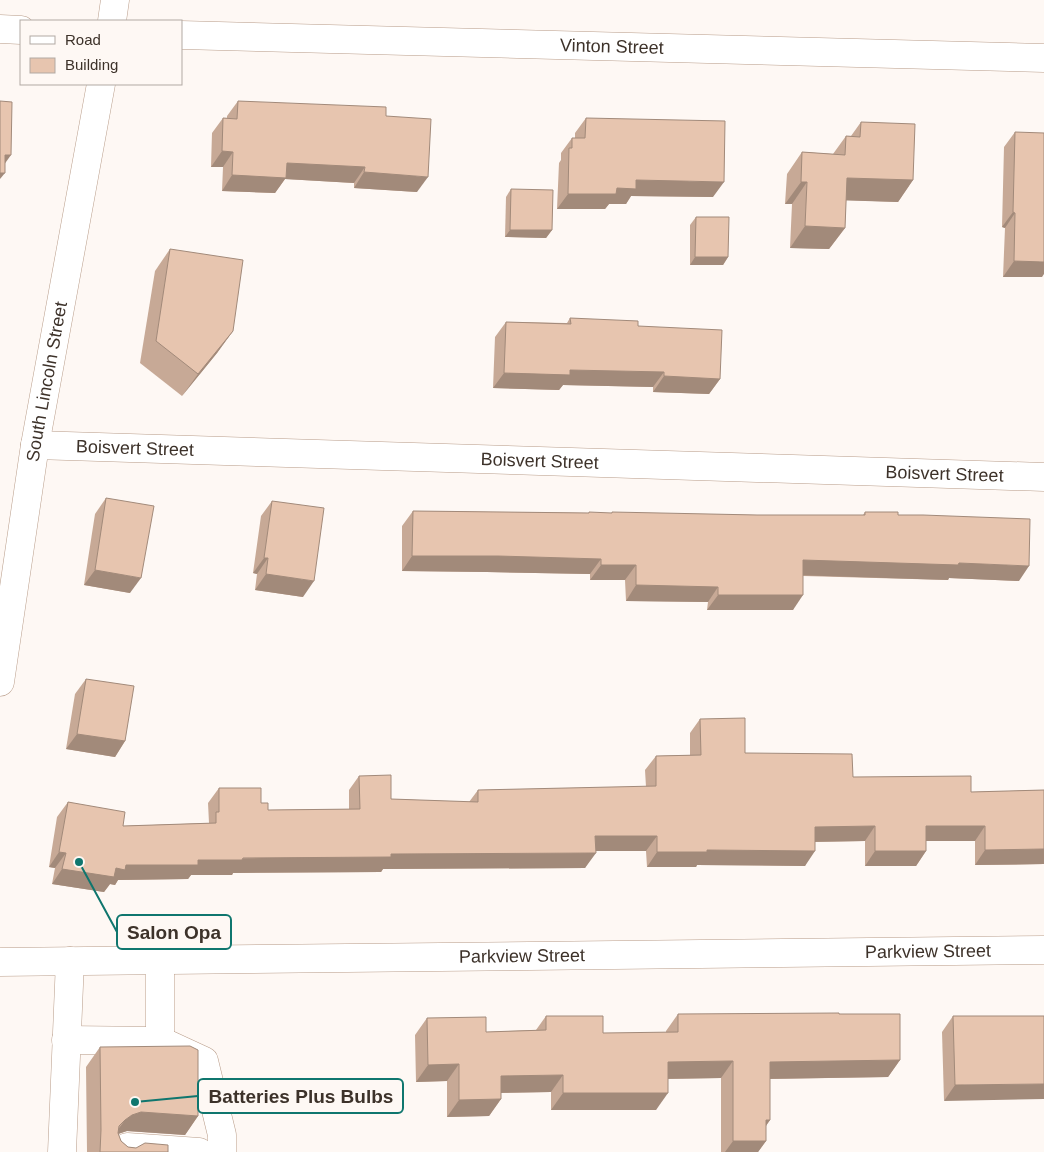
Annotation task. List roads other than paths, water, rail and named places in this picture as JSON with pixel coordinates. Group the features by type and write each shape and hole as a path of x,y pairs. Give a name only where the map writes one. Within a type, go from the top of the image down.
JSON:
{"street":[{"path":"112,20 115,0"},
{"path":"0,29 20,30"},
{"name":"Vinton Street","path":"182,35 1044,58"},
{"name":"South Lincoln Street","path":"0,682 35,445 101,85"},
{"name":"Boisvert Street","path":"35,445 1044,477"},
{"name":"Parkview Street","path":"0,962 1044,950"},
{"path":"160,960 160,1040"},
{"path":"62,1152 70,961"},
{"path":"66,1040 160,1040 204,1062 222,1135 222,1152"},
{"path":"120,1152 127,1147 199,1152"}],"place":[{"name":"Salon Opa","path":"79,862"},
{"name":"Batteries Plus Bulbs","path":"135,1102"}]}
